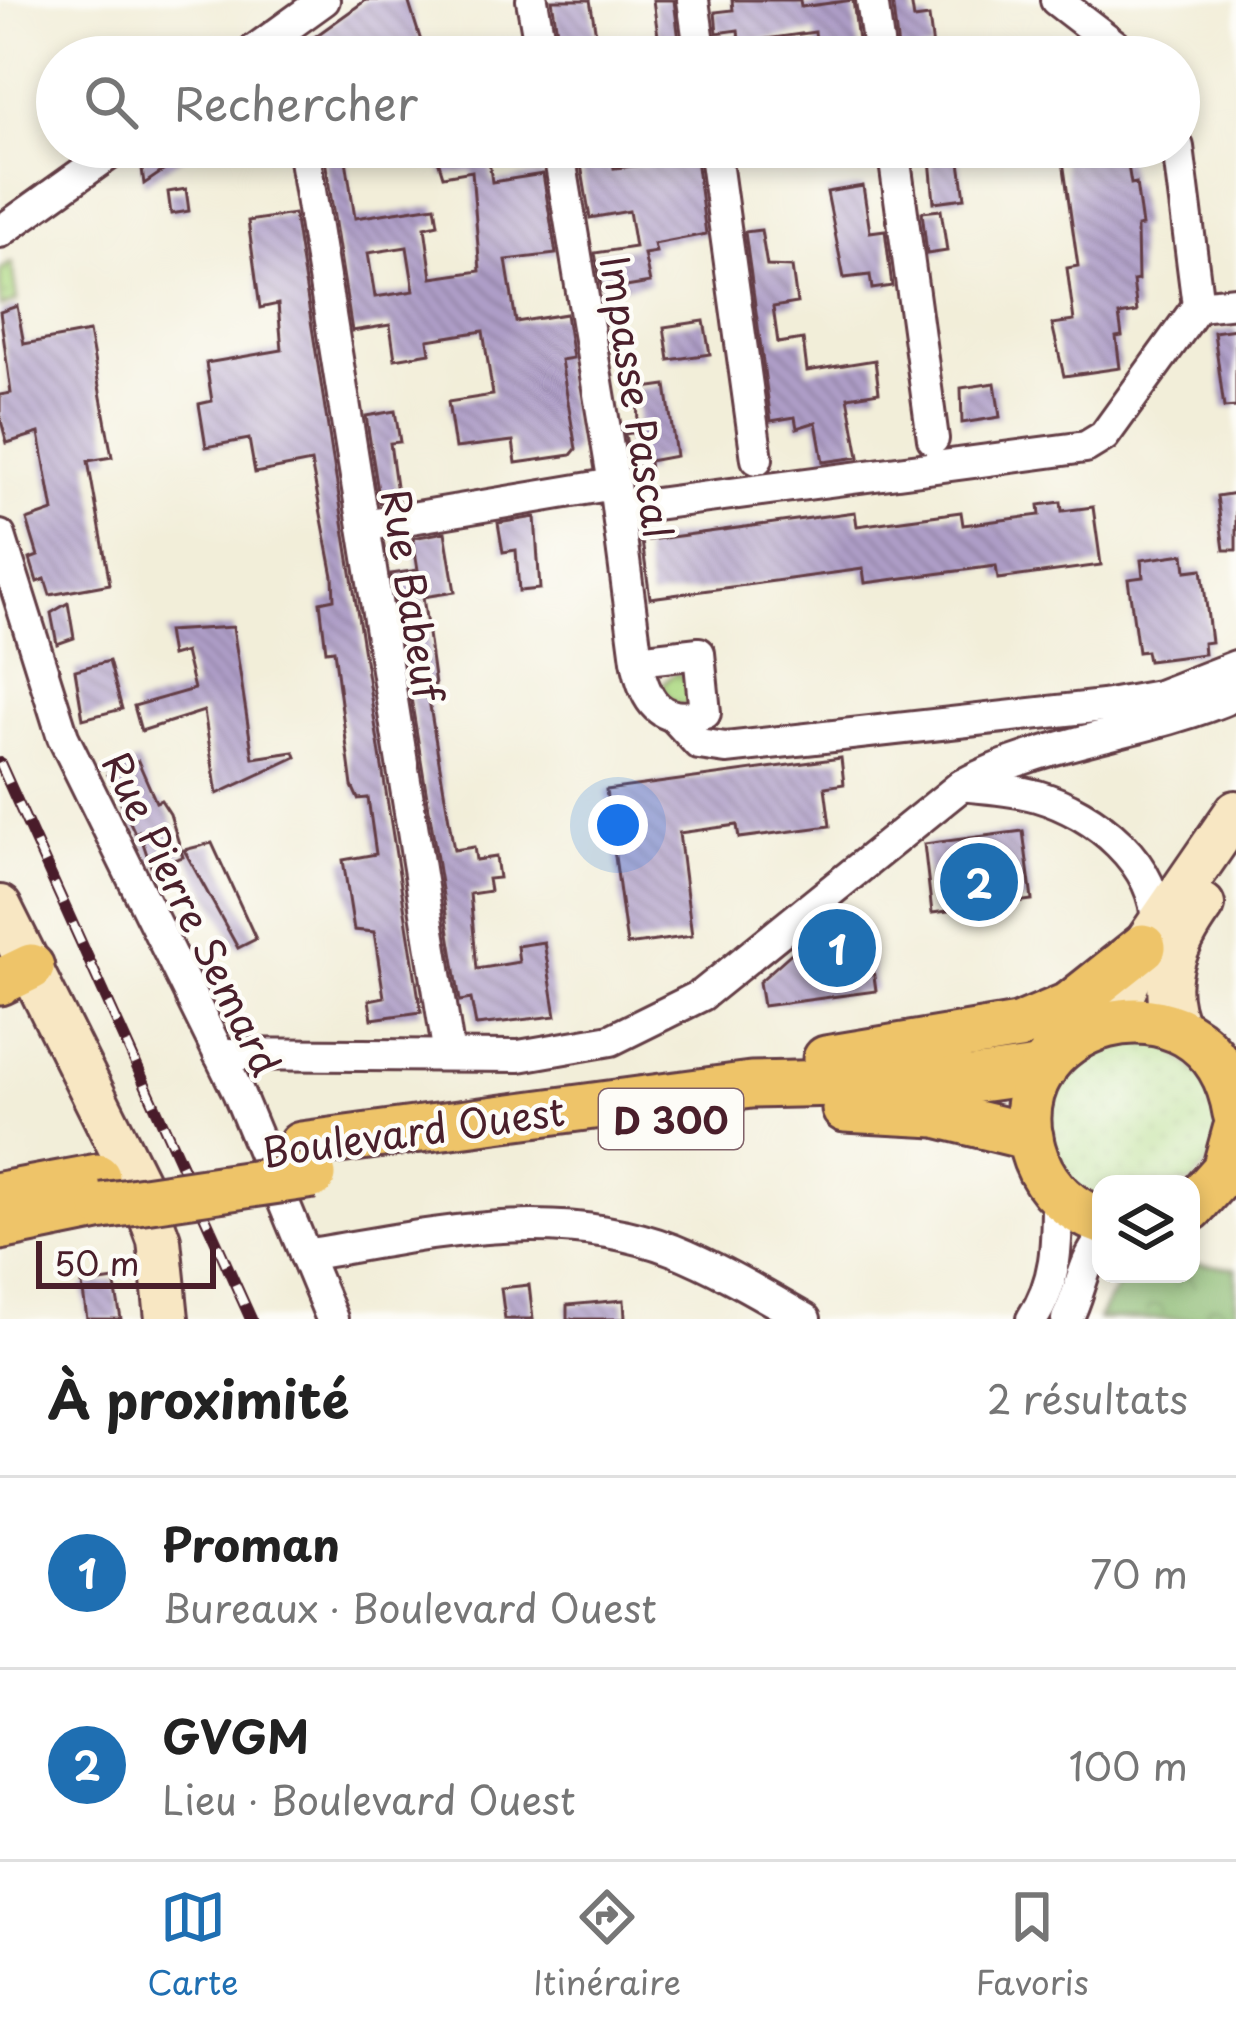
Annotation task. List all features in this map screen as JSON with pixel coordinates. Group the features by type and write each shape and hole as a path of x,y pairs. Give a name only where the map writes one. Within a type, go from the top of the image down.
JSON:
{"main road":[{"path":"454,1122 999,1032 1070,1005 1150,937"},
{"path":"1092,1215 1057,1194 1039,1167 1030,1136 1031,1102 1043,1070 1072,1039 1112,1021 1146,1020 1179,1030 1214,1059 1229,1085 1236,1113"},
{"name":"Boulevard Ouest","path":"307,1160 454,1122 751,1085 972,1080 1043,1070"},
{"name":"Boulevard Ouest","path":"0,1195 100,1192 307,1160 735,1110 936,1114 1030,1136"},
{"path":"1210,1203 1226,1169 1236,1130"},
{"name":"Boulevard Ouest","path":"0,1228 100,1192"}],"street":[{"path":"292,36 324,0"},
{"path":"532,0 538,36"},
{"path":"693,0 698,36"},
{"path":"872,0 877,36"},
{"path":"1056,0 1103,36"},
{"path":"0,232 90,168"},
{"name":"Rue Babeuf","path":"306,168 449,1054"},
{"name":"Impasse Pascal","path":"561,168 616,496 637,659 650,703 676,719"},
{"path":"717,168 757,458"},
{"path":"895,168 933,439"},
{"path":"364,526 1086,447 1104,436 1198,306 1181,168"},
{"path":"1198,306 1236,302"},
{"name":"Rue Pierre Semard","path":"0,536 63,736 219,1054 332,1319"},
{"path":"637,659 699,653 706,709 701,715 676,719"},
{"path":"676,719 699,744 726,748 1159,696 1236,666"},
{"path":"219,1054 519,1056 611,1040 702,995 962,785 997,766 1187,717 1236,695"},
{"path":"962,785 1043,798 1108,836 1151,880 1150,937"},
{"path":"1112,1021 1150,937 1236,812"},
{"path":"1179,1030 1167,991 1170,962 1236,860"},
{"path":"0,907 16,975 140,1188 159,1240 167,1319"},
{"path":"1032,1319 1048,1294 1054,1270 1057,1194"},
{"path":"305,1255 508,1225 561,1226 674,1251 805,1319"},
{"path":"1067,1319 1079,1298 1092,1251"}],"green space":[{"path":"12,262 17,301 0,307 0,270"},
{"path":"675,673 687,676 689,703 679,708 659,687"},
{"path":"1157,1036 1219,1093 1220,1150 1199,1175 1092,1175 1092,1201 1076,1191 1046,1139 1055,1081 1098,1041"},
{"path":"1200,1264 1236,1268 1236,1319 1098,1319 1123,1283 1200,1283"}],"building":[{"path":"366,0 408,0 419,36 316,36"},
{"path":"552,0 590,0 596,36 558,36"},
{"path":"653,0 674,0 678,36 658,36"},
{"path":"732,0 800,0 801,7 853,0 857,36 717,33 715,12 733,10"},
{"path":"892,0 911,0 914,19 929,17 931,36 896,36"},
{"path":"142,168 167,168 144,184"},
{"path":"326,168 347,168 355,218 435,206 438,224 425,227 432,278 480,271 472,171 443,176 441,168 490,168 492,182 543,174 556,254 506,260 516,322 566,314 573,358 561,360 576,449 571,455 516,463 513,441 455,448 448,402 493,395 483,331 428,340 430,353 395,359 390,325 352,331","holes":["407,247 414,291 375,297 368,253"]},
{"path":"582,168 697,168 706,234 654,244 656,252 644,254 650,283 602,291 595,253 635,247 629,211 590,218"},
{"path":"931,168 961,168 965,198 934,202"},
{"path":"1064,168 1128,168 1131,184 1136,183 1142,226 1137,227 1138,280 1133,281 1137,312 1119,315 1120,368 1064,376 1052,324 1074,321 1067,268 1078,266"},
{"path":"863,186 870,232 885,230 892,286 872,289 870,275 844,278 827,192"},
{"path":"186,189 189,211 171,214 168,192"},
{"path":"941,210 947,251 927,254 922,212"},
{"path":"294,214 421,1012 372,1019 369,1000 384,997 374,932 354,930 343,860 376,854 368,798 358,799 352,786 334,650 326,651 320,602 334,599 333,576 311,462 255,473 249,439 206,447 199,404 212,401 206,363 282,350 278,304 260,308 248,221"},
{"path":"761,230 767,266 792,267 797,303 773,307 778,343 803,339 807,371 875,360 879,392 848,397 859,457 823,462 816,422 797,428 795,417 771,421 745,232"},
{"path":"17,306 24,344 89,332 112,457 88,461 110,584 50,595 45,579 37,582 30,559 38,556 27,520 53,511 39,433 7,443 0,417 0,395 11,393 0,312"},
{"path":"704,321 710,354 669,360 664,327"},
{"path":"1236,329 1236,407 1224,408 1214,332"},
{"path":"995,383 1000,417 962,423 961,388"},
{"path":"666,385 676,456 649,461 650,472 632,475 625,434 638,432 637,389"},
{"path":"395,411 400,442 390,443 398,500 380,503 366,416"},
{"path":"1236,493 1236,550 1224,550 1217,496"},
{"path":"1061,502 1062,511 1093,507 1101,565 998,579 996,566 865,583 863,569 650,598 642,541 855,512 857,526 961,512 963,525 1040,515 1039,505"},
{"path":"535,517 540,589 519,591 516,550 503,552 498,523"},
{"path":"445,532 455,592 423,597 435,685 427,687 454,850 474,847 476,860 496,857 499,878 488,879 490,891 470,894 477,969 519,962 517,946 544,942 556,1016 476,1025 471,999 460,1001 391,574 418,570 413,538"},
{"path":"1184,554 1186,571 1202,569 1211,642 1203,643 1204,654 1148,661 1146,651 1138,652 1128,579 1143,577 1141,560"},
{"path":"68,603 74,638 57,644 51,613"},
{"path":"233,627 253,758 294,752 296,757 217,794 204,711 141,731 134,706 194,689 185,652 171,656 167,631"},
{"path":"109,661 122,709 83,719 75,670"},
{"path":"841,758 844,784 825,787 830,826 739,838 737,825 679,833 692,936 627,945 606,790"},
{"path":"138,761 156,802 161,800 170,814 183,857 151,867 139,831 135,833 108,775"},
{"path":"1023,831 1032,900 932,913 924,844"},
{"path":"212,843 256,939 238,948 184,850"},
{"path":"841,909 844,929 867,926 876,991 763,1006 759,982"},
{"path":"114,1280 121,1319 87,1319 82,1285"},
{"path":"529,1285 533,1319 505,1319 501,1288"},
{"path":"624,1300 625,1319 567,1319 567,1305"}],"railway":[{"path":"0,763 251,1319"}],"place":[{"name":"GVGM","path":"979,882"},
{"name":"Proman","path":"837,948"}]}
